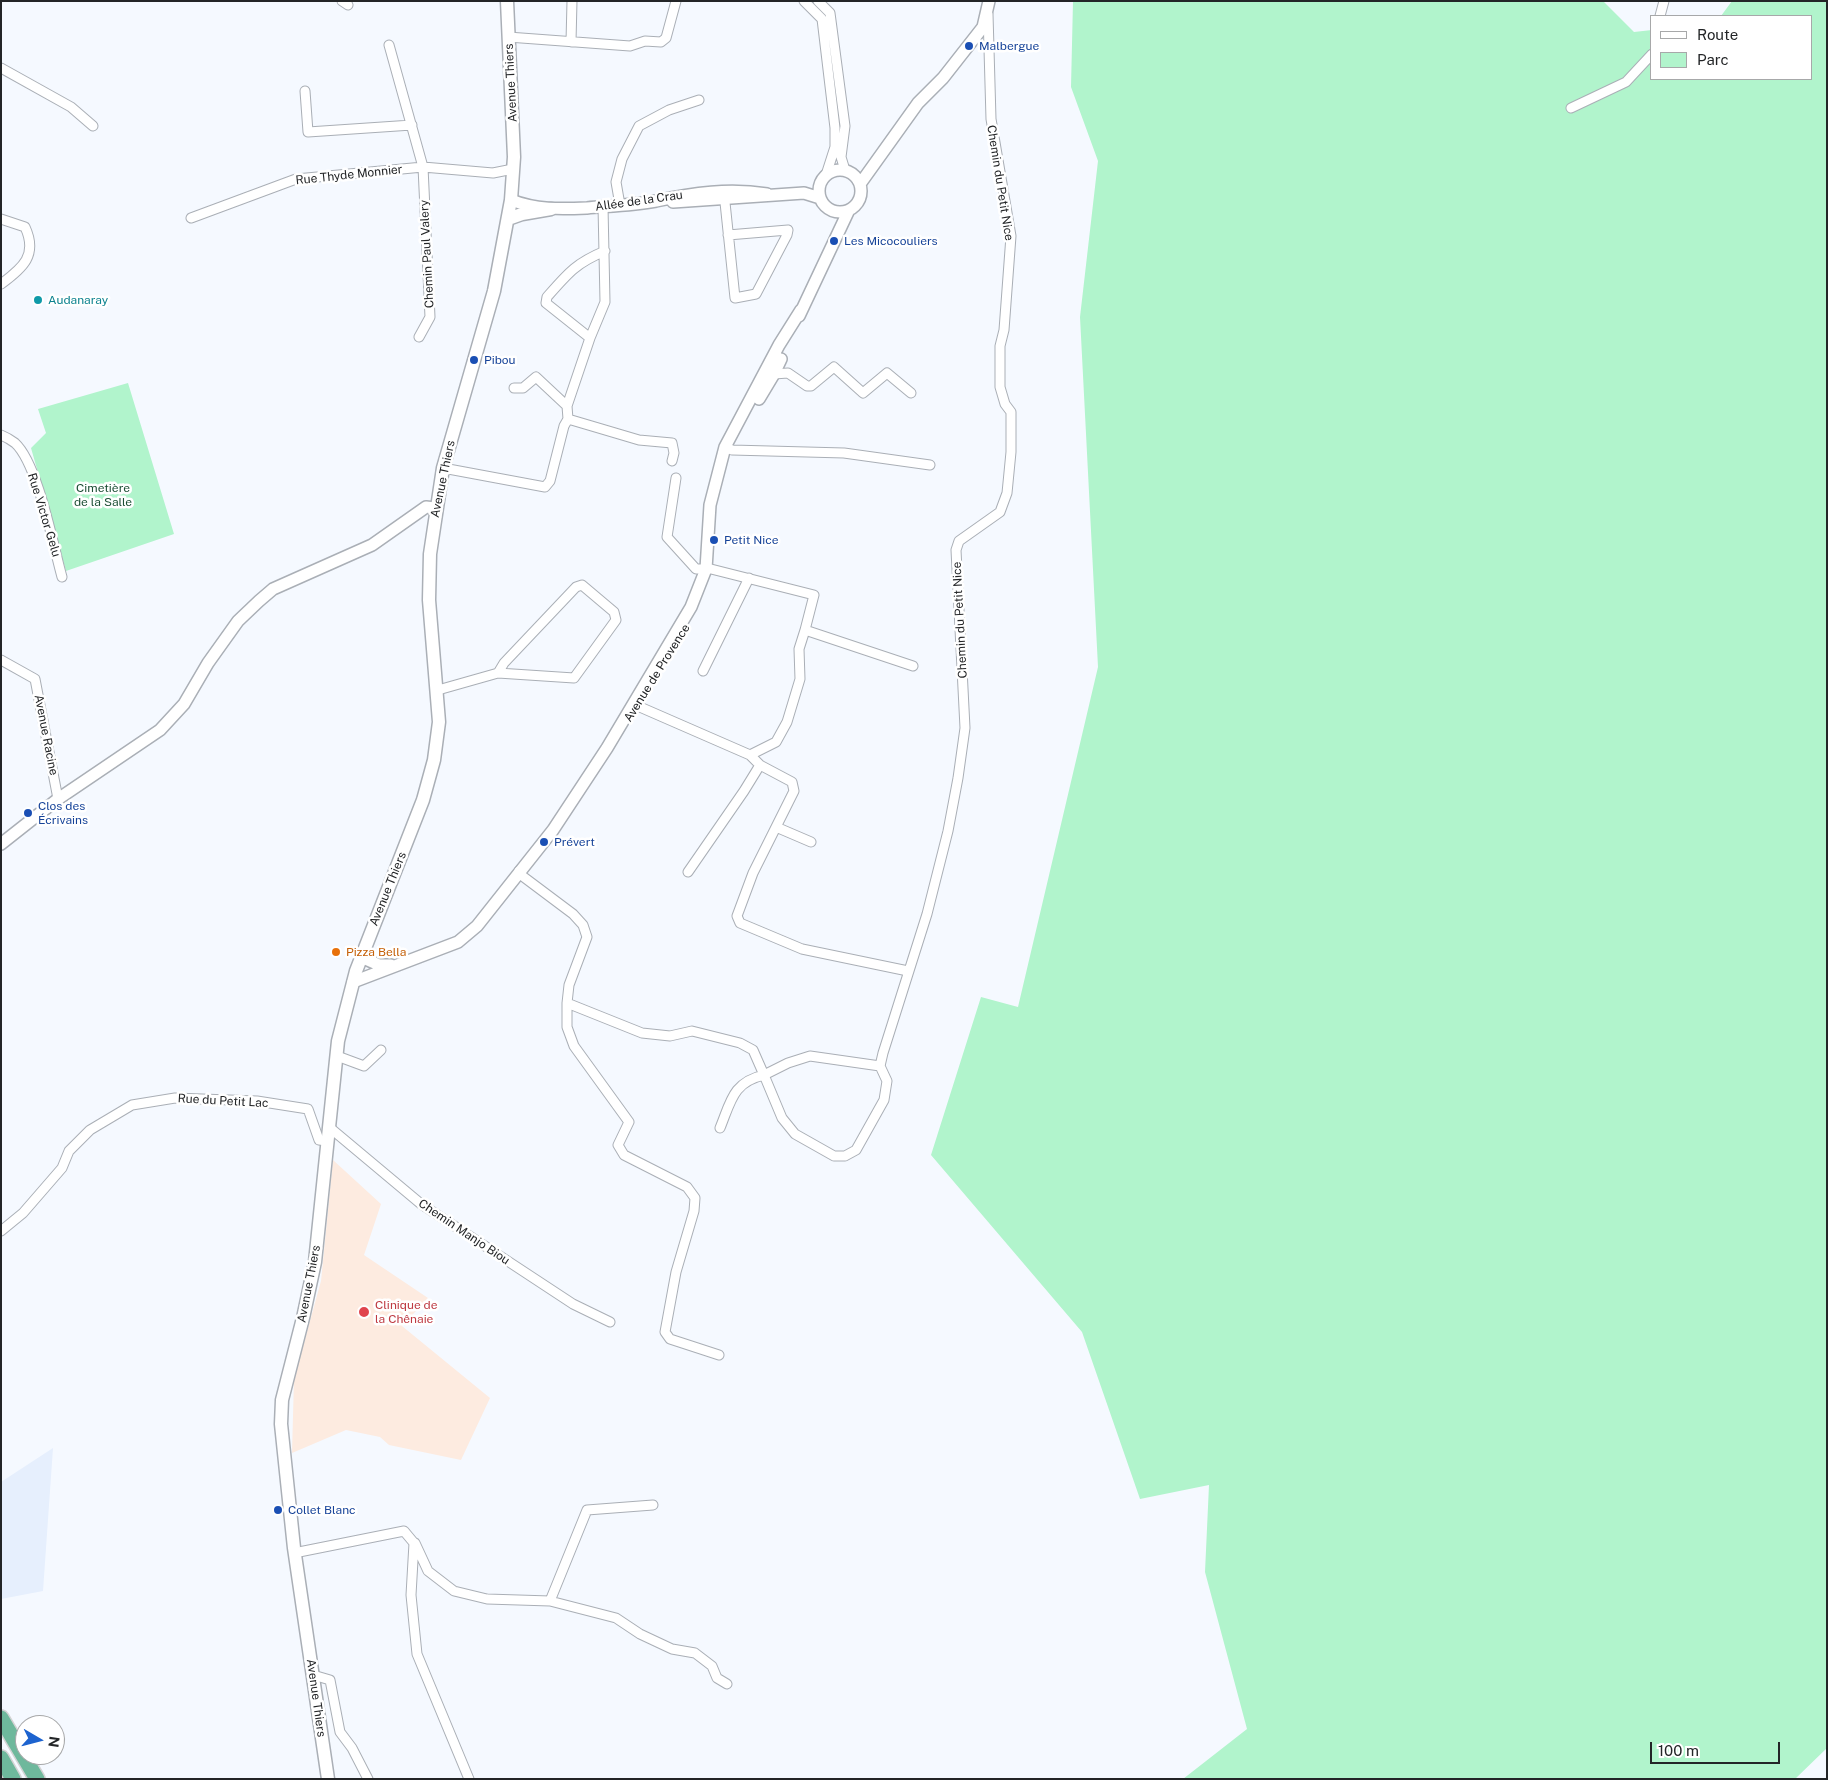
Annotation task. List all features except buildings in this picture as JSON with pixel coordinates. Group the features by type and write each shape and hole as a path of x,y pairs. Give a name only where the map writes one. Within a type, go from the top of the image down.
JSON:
{"highway":[{"path":"1,1718 37,1779"},
{"path":"1,1758 13,1779"}],"main road":[{"name":"Avenue Thiers","path":"328,1779 294,1553 281,1433 282,1400 304,1318 315,1262 337,1056 353,982 361,957 423,800 436,751 439,722 438,690 429,600 430,554 443,468 494,291 511,200 513,169 512,96 507,1"},
{"path":"508,219 522,214 551,209"}],"street":[{"path":"570,42 572,1"},
{"path":"508,37 630,46 645,41 660,42 666,38 676,1"},
{"path":"804,1 822,19 833,108 835,147 823,179 820,198 823,204 834,212 848,212 854,208 861,197 860,184 869,169 918,103 943,78 984,27 988,6"},
{"path":"818,1 830,14 845,126 841,157 849,172 860,184"},
{"path":"1660,15 1664,1"},
{"name":"Chemin du Petit Nice","path":"880,1066 908,971 918,948 948,831 965,728 956,550 959,541 1000,512 1008,493 1012,452 1011,412 1005,404 1000,387 1000,346 1004,330 1011,236 991,119 988,6"},
{"name":"Chemin Paul Valery","path":"389,45 423,168 430,317 419,337"},
{"path":"1571,108 1626,82 1650,56"},
{"path":"1,68 71,107 93,126"},
{"path":"305,91 308,132 412,125"},
{"path":"620,205 616,182 622,159 638,126 669,110 699,100"},
{"name":"Rue Thyde Monnier","path":"192,218 296,178 423,168 493,173 513,169"},
{"path":"804,192 832,172 869,169"},
{"path":"804,192 820,198"},
{"name":"Allée de la Crau","path":"511,200 551,209 656,201 679,202 724,195 804,192"},
{"path":"724,195 728,235 735,298 756,294 788,230 728,235"},
{"path":"443,468 545,487 550,481 564,426 568,419 567,406 590,338 605,302 603,206"},
{"path":"834,212 837,236"},
{"name":"Avenue de Provence","path":"353,982 393,965 458,942 477,926 553,830 635,706 691,607 708,569 710,505 728,448 730,433 771,373 779,345 801,310 848,212"},
{"path":"1,219 25,227 30,239 29,254 25,264 1,284"},
{"path":"590,338 546,303 547,297 573,267 585,259 605,251"},
{"path":"771,373 788,373 807,386 811,386 834,367 863,393 887,372 911,393"},
{"path":"514,388 523,388 536,377 567,406"},
{"path":"568,419 639,440 672,443 674,453 672,461"},
{"name":"Rue Victor Gelu","path":"1,436 15,443 25,457 36,482 62,577"},
{"path":"728,448 844,453 930,465"},
{"path":"676,478 667,537 696,569 708,569 749,578 814,595 799,649 800,679 787,722 776,742 750,756"},
{"path":"1,844 58,799 130,752 160,730 175,716 208,662 238,621 274,589 372,545 426,507 436,508"},
{"path":"703,671 749,578"},
{"path":"438,690 498,673 574,678 616,620 614,612 582,585 576,587 504,663 498,673"},
{"path":"804,630 913,666"},
{"name":"Avenue Racine","path":"1,660 35,679 58,799"},
{"path":"635,706 750,756 760,765 792,782 794,791 753,873 737,916 740,923 802,950 908,971"},
{"path":"688,872 760,765"},
{"path":"776,827 811,842"},
{"path":"519,871 521,875 573,914 583,924 587,937 569,985 567,1004 568,1027 574,1046 629,1122 618,1145 624,1155 688,1187 695,1198 694,1211 676,1272 665,1332 670,1340 719,1355"},
{"name":"Avenue de Provence","path":"361,957 378,965 393,965"},
{"path":"567,1004 642,1033 670,1036 692,1031 740,1043 753,1050 764,1075 782,1118 796,1134 834,1156 844,1156 856,1150 884,1100 888,1081 880,1066 810,1056 788,1063 764,1075 753,1078 737,1088 720,1128"},
{"path":"337,1056 364,1066 381,1050"},
{"name":"Rue du Petit Lac","path":"1,1231 29,1205 62,1168 69,1151 90,1130 132,1105 176,1098 258,1101 308,1109 319,1140 327,1141"},
{"name":"Chemin Manjo Biou","path":"329,1127 421,1204 573,1304 610,1322"},
{"path":"550,1601 587,1510 653,1505"},
{"path":"294,1553 404,1531 414,1542 428,1571 454,1591 488,1598 550,1601 616,1618 640,1634 672,1649 695,1653 712,1666 717,1678 727,1684"},
{"path":"414,1542 411,1595 417,1654 469,1779"},
{"path":"313,1675 330,1680 340,1732 352,1748 368,1779"}],"shaded area":[{"name":"Clinique de la Chênaie","path":"333,1160 381,1204 364,1255 428,1298 402,1326 490,1398 461,1460 389,1445 380,1437 346,1430 292,1453 294,1379 321,1281"},
{"path":"53,1448 43,1591 1,1599 1,1482"}],"green space":[{"path":"1073,1 1603,1 1634,32 1650,30 1650,80 1813,80 1813,15 1722,15 1732,1 1827,1 1827,1748 1795,1779 1183,1779 1247,1729 1205,1572 1209,1485 1140,1499 1082,1332 931,1155 981,997 1018,1007 1098,667 1080,317 1098,161 1071,87"},
{"name":"Cimetière de la Salle","path":"128,383 174,534 66,571 31,448 46,433 38,409"}],"place":[{"name":"Malbergue","path":"969,46"},
{"name":"Les Micocouliers","path":"834,241"},
{"name":"Audanaray","path":"38,300"},
{"name":"Pibou","path":"474,360"},
{"name":"Petit Nice","path":"714,540"},
{"name":"Clos des Écrivains","path":"28,813"},
{"name":"Prévert","path":"544,842"},
{"name":"Pizza Bella","path":"336,952"},
{"name":"Clinique de la Chênaie","path":"364,1312"},
{"name":"Collet Blanc","path":"278,1510"}]}
